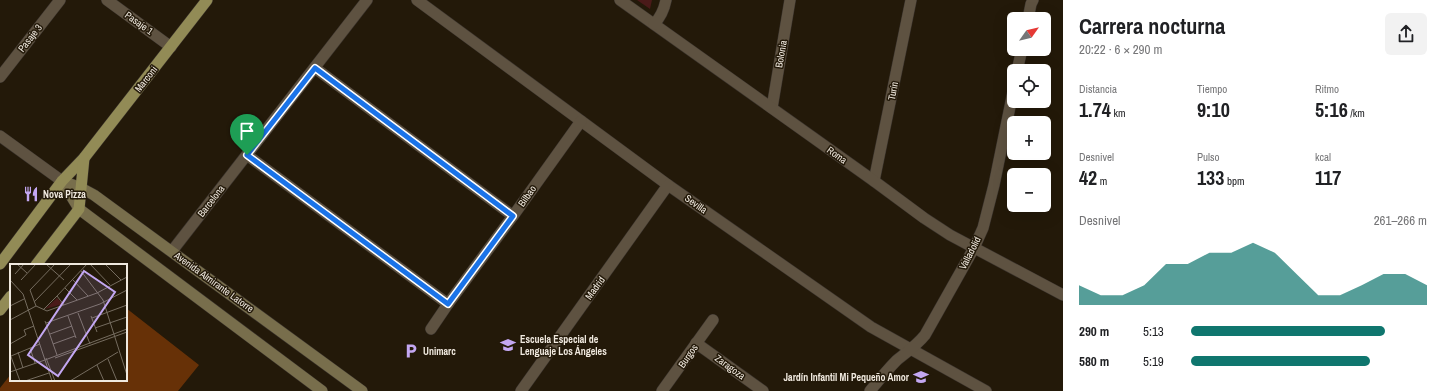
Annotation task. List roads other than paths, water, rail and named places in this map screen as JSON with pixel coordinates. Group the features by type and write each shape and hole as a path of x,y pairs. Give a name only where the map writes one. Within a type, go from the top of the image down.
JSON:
{"main road":[{"name":"Marconi","path":"0,264 62,181 84,158 207,0"},
{"path":"37,264 79,208 84,158"},
{"name":"Avenida Almirante Latorre","path":"62,181 81,188 94,195 362,391"},
{"name":"Avenida Almirante Latorre","path":"62,181 79,208 322,391"},
{"path":"0,310 10,297"}],"street":[{"name":"Pasaje 3","path":"0,77 60,0"},
{"name":"Pasaje 1","path":"107,0 171,47"},
{"name":"Barcelona","path":"172,251 368,0"},
{"name":"Sevilla","path":"417,0 668,185 871,327 986,391"},
{"name":"Roma","path":"620,0 924,218 950,235 1063,295"},
{"path":"654,24 660,18 664,10 666,0"},
{"name":"Bolonia","path":"772,108 790,0"},
{"name":"Turín","path":"874,181 911,0"},
{"path":"1029,12 1033,0"},
{"path":"315,68 513,216"},
{"name":"Valladolid","path":"870,391 887,370 911,350 925,335 974,248 983,228 989,206 1010,108"},
{"name":"Bilbao","path":"431,329 581,121"},
{"name":"Avenida Almirante Latorre","path":"0,136 62,181"},
{"path":"247,155 448,304"},
{"name":"Madrid","path":"521,391 668,185"},
{"name":"Burgos","path":"662,391 713,320"},
{"name":"Zaragoza","path":"696,343 763,391"}],"place":[{"name":"Nova Pizza","path":"31,194"},
{"name":"Escuela Especial de Lenguaje Los Ángeles","path":"508,345"},
{"name":"Unimarc","path":"411,351"},
{"name":"Jardín Infantil Mi Pequeño Amor","path":"921,377"}]}
